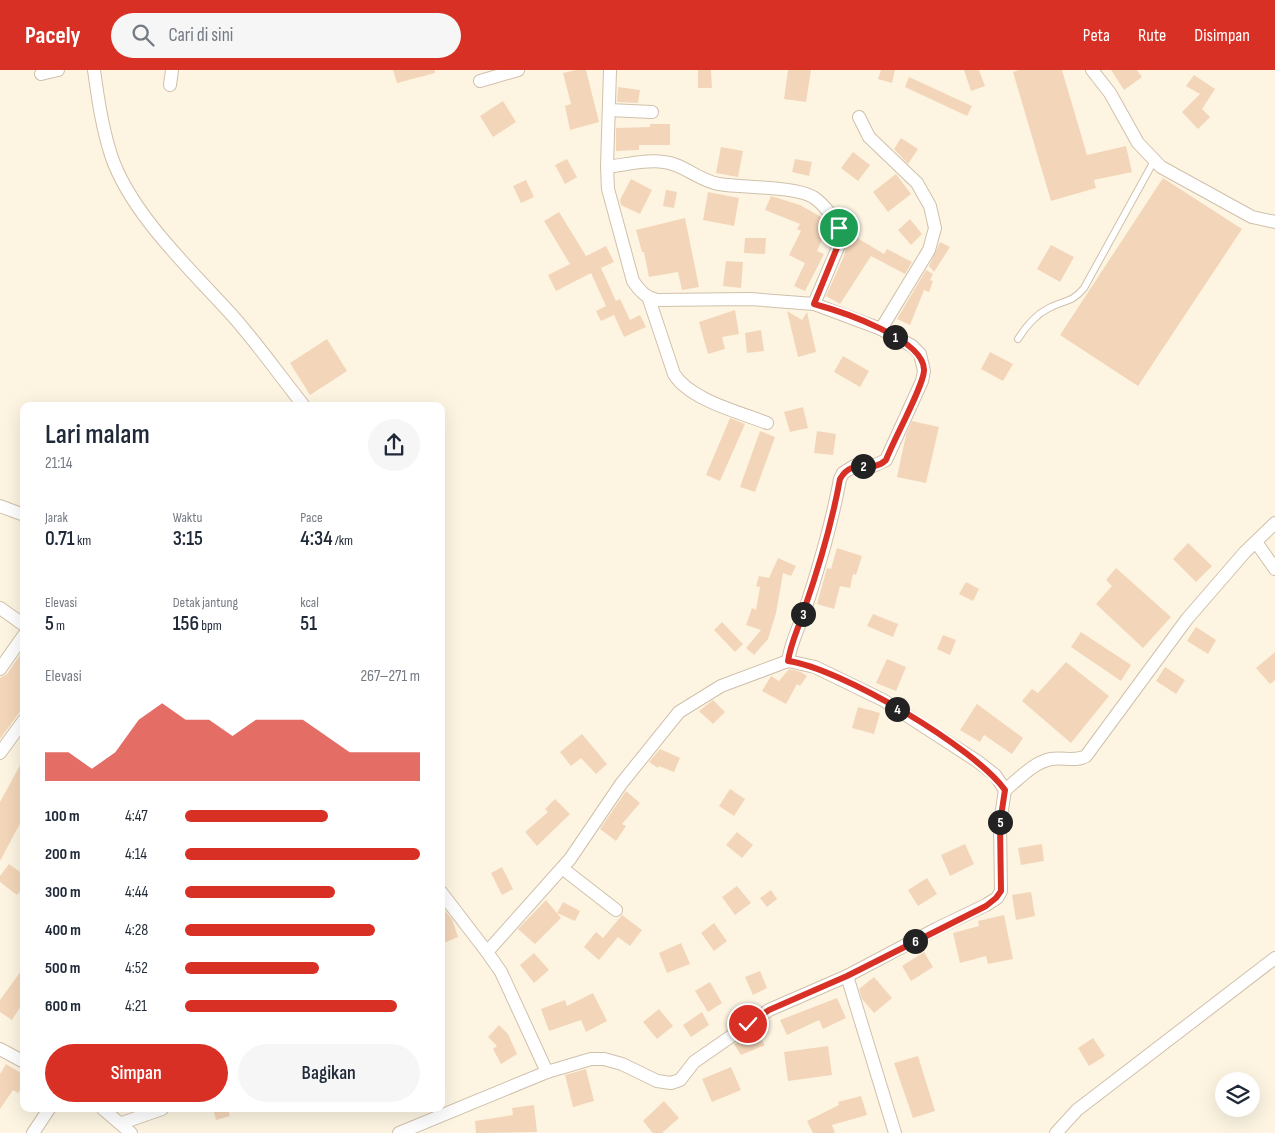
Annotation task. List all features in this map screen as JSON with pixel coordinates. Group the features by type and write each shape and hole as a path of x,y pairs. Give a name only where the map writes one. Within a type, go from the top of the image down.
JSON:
{"street":[{"path":"41,74 58,70"},
{"path":"94,70 104,130 112,156 136,202 179,258 252,338 301,402"},
{"path":"170,86 172,70"},
{"path":"480,81 518,70"},
{"path":"610,70 608,189 633,281 649,298 674,374 679,383 691,392 768,423"},
{"path":"1092,70 1110,93 1138,143 1154,161 1222,202 1252,217 1275,222"},
{"path":"608,110 652,112"},
{"path":"859,117 869,136 917,183 930,206 935,228 929,250 881,329"},
{"path":"607,167 650,161 664,162 676,164 704,180 718,184 798,192 813,197 820,203 841,233 839,245 814,304"},
{"path":"649,298 750,299 814,304 881,329 912,346 920,354 924,371 922,381 886,460 871,467 854,466 843,473 840,479 827,538 804,612 790,645 788,661"},
{"path":"0,506 20,514"},
{"path":"399,1133 547,1072 591,1060 604,1060 622,1064 658,1081 671,1082 680,1080 694,1062 769,1010 847,976 986,906 1001,891 1000,823 1005,790 1040,762 1052,759 1078,759 1086,756 1187,619 1231,567 1275,523"},
{"path":"1256,542 1275,569"},
{"path":"0,608 20,622"},
{"path":"0,669 20,641"},
{"path":"487,952 562,868 589,834 622,784 679,712 721,686 788,661 815,667 883,700 977,761 994,775 1005,790"},
{"path":"0,753 20,726"},
{"path":"562,868 616,910"},
{"path":"445,897 501,972 547,1072"},
{"path":"1056,1133 1077,1110 1275,958"},
{"path":"847,976 895,1133"},
{"path":"0,1049 20,1060"},
{"path":"33,1133 47,1112"},
{"path":"107,1112 127,1128 156,1112"}],"lane":[{"path":"1018,339 1038,314 1052,306 1072,300 1084,288 1154,161"}],"building":[{"path":"393,70 435,70 435,73 397,83"},
{"path":"586,70 599,122 570,130 565,106 571,104 563,73"},
{"path":"698,70 711,70 712,88 698,88"},
{"path":"788,70 811,70 806,102 784,99"},
{"path":"881,70 895,70 892,83 878,79"},
{"path":"964,70 979,70 985,86 971,91"},
{"path":"1019,70 1062,70 1087,155 1126,146 1132,172 1094,180 1096,188 1051,201 1013,72"},
{"path":"1111,70 1137,70 1142,77 1124,90"},
{"path":"1194,75 1215,89 1202,109 1210,117 1198,129 1182,112 1200,94 1186,86"},
{"path":"909,77 972,106 967,116 905,87"},
{"path":"618,87 640,90 638,103 617,102"},
{"path":"503,101 516,122 493,137 480,116"},
{"path":"650,124 670,124 670,145 639,145 639,150 616,151 616,128 650,127"},
{"path":"901,138 918,149 908,164 894,149"},
{"path":"721,147 743,151 738,177 716,173"},
{"path":"853,152 870,165 858,181 841,168"},
{"path":"567,159 577,177 565,184 555,165"},
{"path":"795,159 812,162 809,176 792,172"},
{"path":"896,174 911,194 888,212 873,192"},
{"path":"1163,178 1242,229 1138,386 1060,335"},
{"path":"631,179 652,190 640,214 621,205 620,200"},
{"path":"526,180 534,197 521,203 513,186"},
{"path":"666,190 677,192 674,208 663,206"},
{"path":"708,192 739,198 734,226 703,220"},
{"path":"771,196 800,205 823,218 826,223 820,231 824,235 817,251 824,254 805,291 794,286 805,263 789,255 801,231 797,229 800,224 765,210"},
{"path":"559,212 586,256 606,246 614,262 601,268 616,301 620,299 630,320 640,315 646,327 624,337 614,315 601,321 596,311 606,306 591,273 556,291 548,275 570,264 544,221"},
{"path":"685,218 699,287 682,290 678,272 649,277 644,252 642,252 636,230"},
{"path":"910,219 922,234 911,245 898,230"},
{"path":"849,233 884,254 887,249 912,262 905,274 871,256 840,304 826,296 844,256"},
{"path":"745,238 766,238 765,254 744,253"},
{"path":"940,242 950,247 934,272 929,266"},
{"path":"1051,245 1074,257 1060,282 1037,269"},
{"path":"726,261 743,262 741,288 723,286"},
{"path":"926,270 933,274 930,280 933,281 929,292 924,290 910,325 897,319"},
{"path":"735,310 739,334 722,337 725,349 708,354 699,322"},
{"path":"787,311 802,320 807,312 816,352 798,357"},
{"path":"761,330 764,351 747,353 745,333"},
{"path":"327,339 347,371 310,395 290,363"},
{"path":"990,352 1013,364 1003,381 981,369"},
{"path":"843,356 869,371 860,387 834,372"},
{"path":"803,407 808,428 790,432 784,412"},
{"path":"730,418 745,424 720,481 706,475"},
{"path":"912,421 939,427 926,483 897,477 906,435"},
{"path":"760,431 775,437 755,492 740,487"},
{"path":"817,431 836,434 833,455 814,453"},
{"path":"1188,543 1212,566 1196,582 1173,559"},
{"path":"837,548 862,556 856,575 853,574 850,588 840,586 834,609 817,604 827,568 831,569"},
{"path":"778,558 796,566 791,576 783,573 776,613 768,639 754,655 746,648 761,630 746,625 752,608 756,610 760,587 756,586 759,576 769,578"},
{"path":"1116,568 1171,617 1143,648 1096,604 1112,586 1106,580"},
{"path":"966,582 979,589 973,601 959,594"},
{"path":"873,614 898,624 893,637 867,626"},
{"path":"722,622 743,644 735,652 714,630"},
{"path":"1196,627 1216,640 1208,654 1187,641"},
{"path":"1081,632 1131,665 1121,681 1071,647"},
{"path":"943,635 956,640 950,655 937,649"},
{"path":"1275,652 1275,680 1270,684 1256,668"},
{"path":"20,655 20,712 0,739 0,678 7,674"},
{"path":"887,659 906,667 896,691 876,683"},
{"path":"1066,662 1109,696 1071,743 1022,701 1032,689 1038,693"},
{"path":"1165,667 1185,680 1176,694 1156,681"},
{"path":"789,669 801,672 807,676 800,686 797,684 786,704 762,691 771,676 779,681"},
{"path":"713,700 725,712 713,724 699,711"},
{"path":"977,704 1023,738 1012,754 984,735 980,742 960,730"},
{"path":"858,707 880,713 874,734 852,728"},
{"path":"582,734 607,764 596,774 581,758 571,766 560,752"},
{"path":"660,749 680,758 674,772 659,766 658,768 649,762"},
{"path":"20,765 20,824 0,861 0,802"},
{"path":"730,789 745,799 734,816 719,806"},
{"path":"626,791 640,803 622,824 626,826 616,841 600,829"},
{"path":"555,799 570,814 537,846 525,832 548,812 545,809"},
{"path":"737,832 753,845 742,858 726,845"},
{"path":"965,844 974,864 950,876 941,855"},
{"path":"1042,844 1044,861 1021,865 1018,848"},
{"path":"9,864 20,872 20,892 17,895 0,882 0,876"},
{"path":"502,867 513,889 502,895 491,873"},
{"path":"927,878 937,894 918,906 908,890"},
{"path":"737,886 751,903 735,915 722,897"},
{"path":"771,890 777,899 767,907 760,898"},
{"path":"1031,892 1035,916 1016,920 1012,895"},
{"path":"546,900 561,918 535,944 518,929"},
{"path":"563,902 580,911 575,921 557,913"},
{"path":"445,911 452,919 458,937 445,942"},
{"path":"622,915 642,930 630,946 618,937 599,960 584,947 596,932 603,938"},
{"path":"1004,915 1013,959 988,964 986,956 960,963 953,933 979,926 978,921"},
{"path":"714,923 727,941 714,951 701,933"},
{"path":"681,943 690,964 667,973 659,953"},
{"path":"924,952 933,967 911,981 902,966"},
{"path":"534,953 549,970 534,983 520,965"},
{"path":"760,971 767,988 753,995 745,977"},
{"path":"20,972 20,1007 12,1020 0,1012 0,1000"},
{"path":"874,977 892,998 874,1013 862,999 859,989"},
{"path":"710,982 722,1003 708,1012 695,991"},
{"path":"593,993 607,1021 586,1032 581,1020 549,1031 541,1009 565,1000 567,1006"},
{"path":"837,998 846,1018 823,1029 819,1020 787,1035 780,1020"},
{"path":"659,1009 673,1026 657,1039 643,1022"},
{"path":"702,1012 709,1025 691,1037 683,1025"},
{"path":"499,1025 508,1034 517,1054 501,1064 493,1049 497,1046 488,1037"},
{"path":"755,1030 765,1045 741,1055 734,1044"},
{"path":"1093,1038 1105,1056 1089,1066 1078,1048"},
{"path":"828,1046 832,1075 788,1081 784,1052"},
{"path":"918,1056 935,1111 913,1118 894,1063"},
{"path":"6,1064 20,1073 20,1090 18,1093 13,1090 0,1109 0,1074"},
{"path":"731,1067 741,1090 712,1102 702,1079"},
{"path":"586,1069 594,1101 573,1107 565,1075"},
{"path":"861,1096 867,1115 832,1125 835,1133 813,1133 807,1121 839,1105 838,1102"},
{"path":"664,1101 679,1118 662,1133 653,1133 643,1121"},
{"path":"534,1105 537,1132 476,1133 475,1121 513,1115 512,1108"},
{"path":"214,1112 229,1112 230,1116 216,1120"}],"route":[{"path":"748,1024 769,1010 847,976 936,929 986,906 1001,891 1000,823 1001,805 1005,790 994,775 977,761 883,700 815,667 788,661 790,645 804,612 827,538 840,479 843,473 854,466 878,466 886,460 922,381 924,371 920,354 912,346 881,329 814,304 839,245 841,233 839,228"}]}
